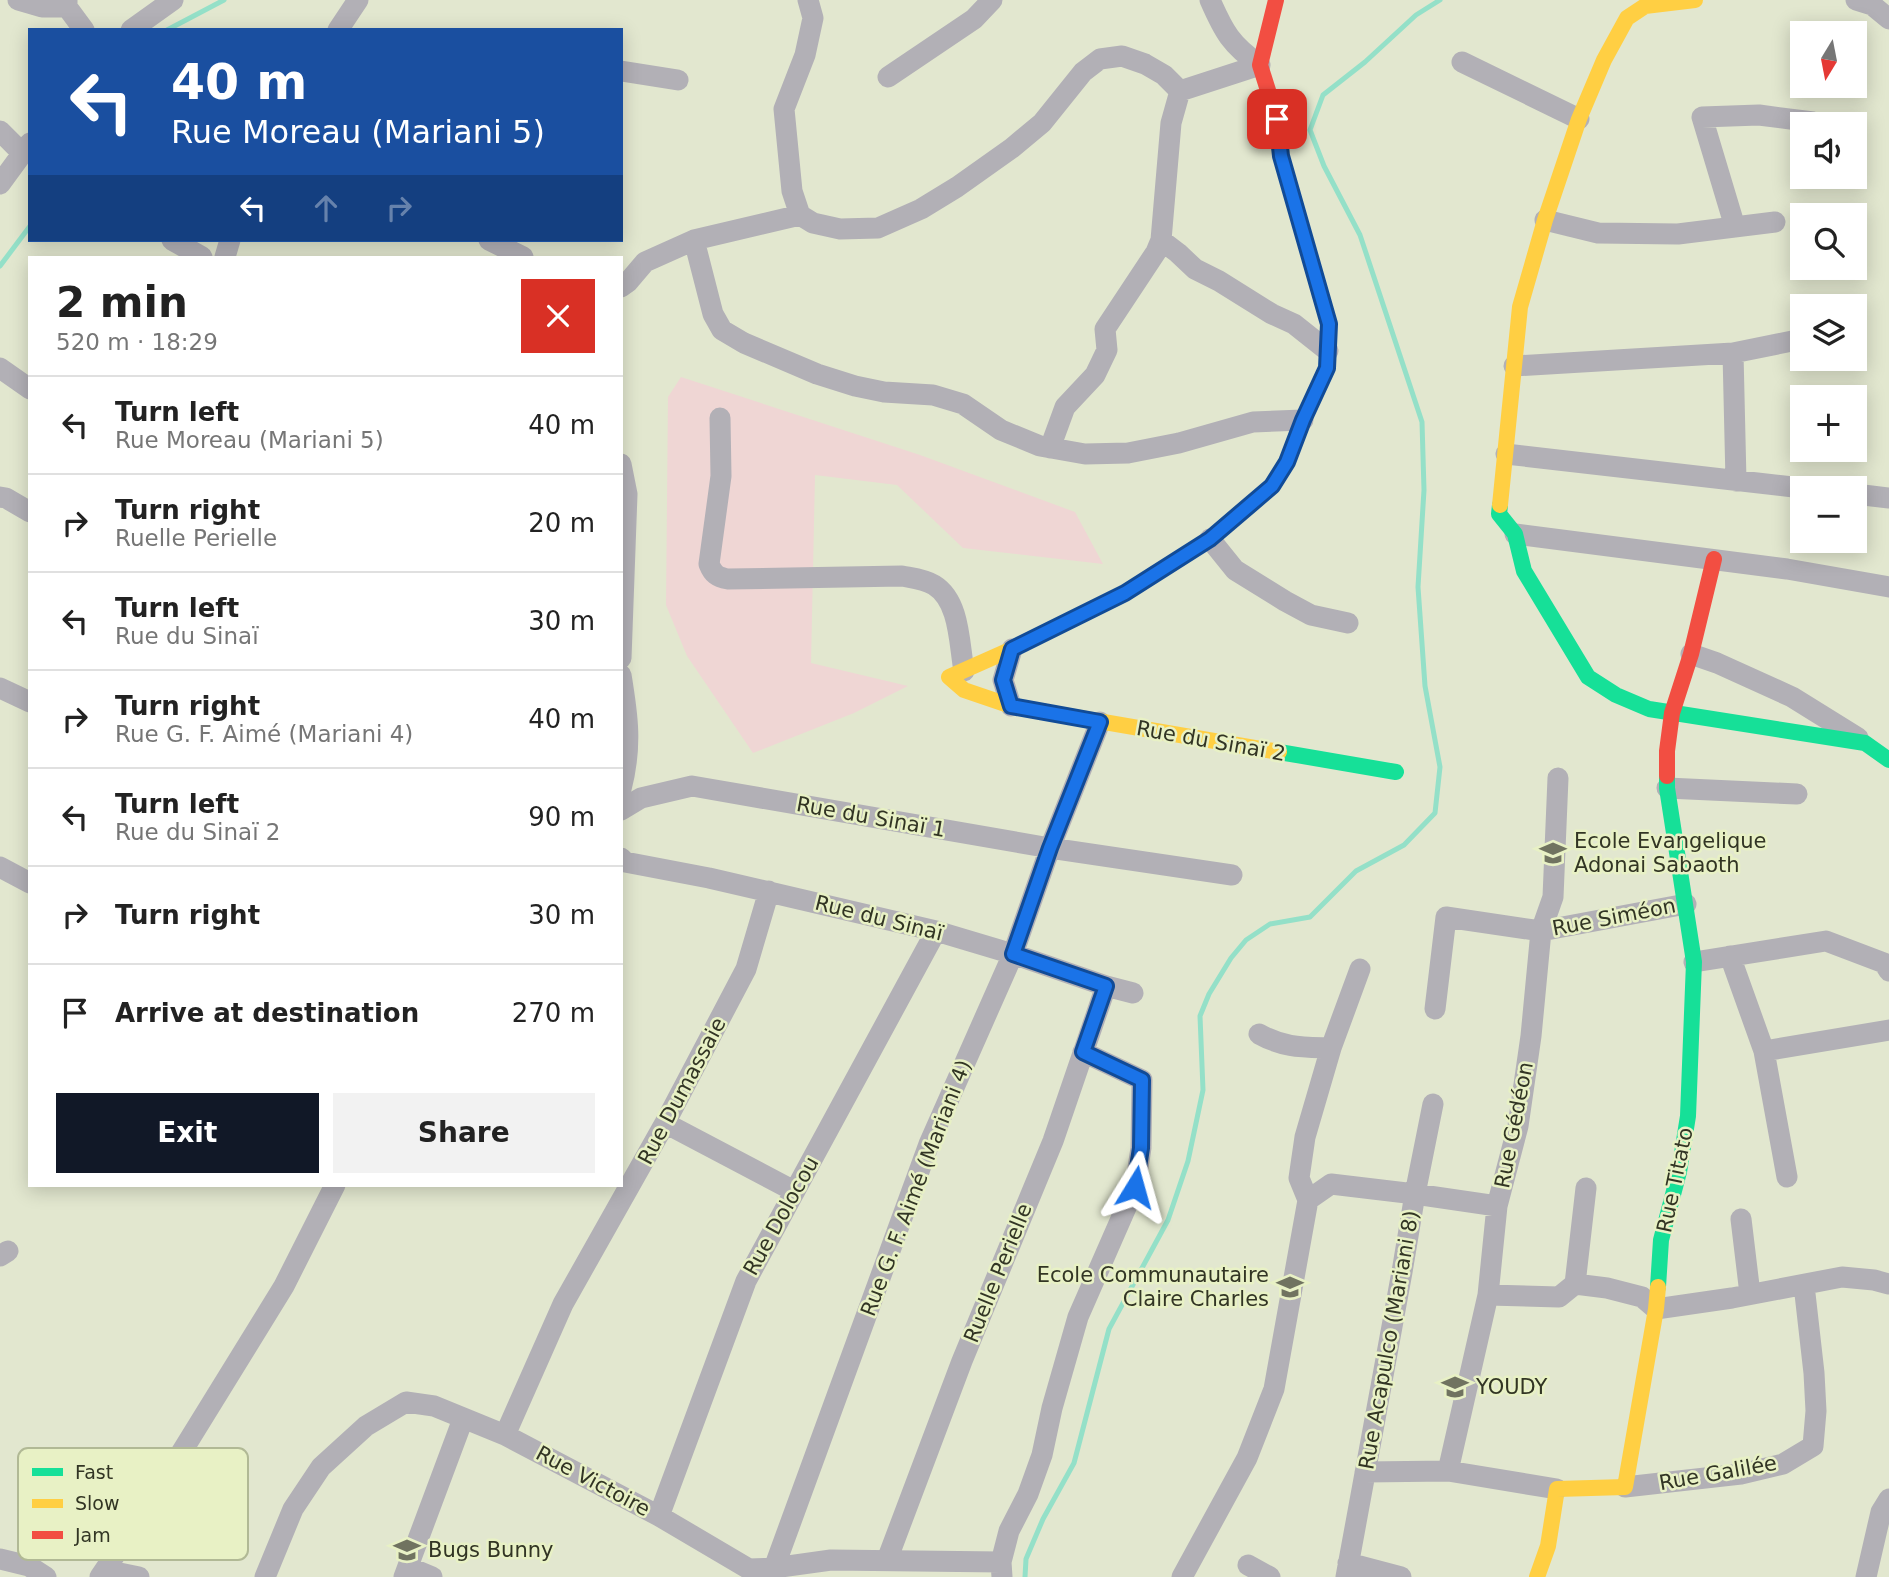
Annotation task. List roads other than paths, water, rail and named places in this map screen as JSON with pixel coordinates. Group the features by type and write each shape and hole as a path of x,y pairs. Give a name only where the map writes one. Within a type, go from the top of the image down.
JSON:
{"street":[{"path":"18,0 42,7 67,4 83,28"},
{"path":"134,28 173,0"},
{"path":"339,28 358,0"},
{"path":"808,0 813,18 805,55 785,109 792,191 800,215 813,223 840,229 878,228 921,209 1012,148 1042,123 1083,72 1100,60 1122,57 1145,64 1164,75 1180,92"},
{"path":"888,77 974,19 992,0"},
{"path":"1210,0 1228,36 1240,51 1260,65"},
{"path":"720,418 721,476 709,564 712,572 717,577 728,579 902,576 934,584 946,596 954,612 957,674 1125,593 1210,539 1272,486 1287,462 1327,368 1329,324 1281,156 1277,119 1260,65 1276,0"},
{"path":"1695,0 1646,6 1627,18 1604,60 1579,119 1545,220 1520,307 1499,514 1515,534 1524,571 1588,677 1616,695 1649,709 1865,743"},
{"path":"1856,0 1872,5 1889,19"},
{"path":"1462,62 1579,119"},
{"path":"1180,92 1260,65"},
{"path":"623,71 678,80"},
{"path":"1049,448 1066,407 1095,375 1107,350 1105,329 1156,252 1161,240 1171,123 1180,92"},
{"path":"1735,227 1702,117 1759,115 1790,119"},
{"path":"0,131 27,149 0,184"},
{"path":"623,286 645,262 694,240 800,215"},
{"path":"1545,220 1598,233 1678,234 1776,222"},
{"path":"694,240 713,314 722,330 744,343 817,374 855,386 884,392 933,396 963,404 1001,430 1040,446 1085,454 1128,453 1179,443 1253,422 1303,420"},
{"path":"1161,240 1195,269 1294,324 1328,351"},
{"path":"176,242 200,256"},
{"path":"493,242 521,256"},
{"path":"1514,366 1733,353 1790,341"},
{"path":"1733,353 1736,481"},
{"path":"0,368 28,388"},
{"path":"1506,454 1790,487"},
{"path":"623,474 627,494 623,545"},
{"path":"1867,495 1889,498"},
{"path":"0,497 28,511"},
{"path":"1515,534 1787,569 1889,587"},
{"path":"1210,539 1236,570 1285,601 1311,615 1348,623"},
{"name":"Rue Titato","path":"1625,1487 1656,1309 1661,1240 1679,1172 1688,1116 1694,962 1667,788 1667,751 1672,713 1691,654 1714,559"},
{"path":"1011,706 1003,680 1012,649"},
{"path":"1691,654 1717,663 1792,698 1889,760"},
{"name":"Rue du Sinaï 2","path":"957,674 964,690 1011,706 1396,772"},
{"path":"623,686 629,721 627,768 623,782"},
{"path":"0,688 28,701"},
{"name":"Rue G. F. Aimé (Mariani 4)","path":"770,1572 929,1144 1013,954 1050,848 1100,722"},
{"name":"Rue Gédéon","path":"1448,1471 1488,1295 1497,1206 1518,1126 1531,1036 1541,931 1553,897 1558,778"},
{"name":"Rue du Sinaï 1","path":"623,809 641,798 692,786 1050,848 1232,875"},
{"path":"1667,788 1797,794"},
{"name":"Rue du Sinaï","path":"623,860 936,931 1133,993"},
{"path":"0,867 28,882"},
{"name":"Rue Dumassaie","path":"505,1435 563,1304 665,1124 746,969 769,891"},
{"name":"Rue Siméon","path":"1435,1009 1446,917 1541,931 1686,904"},
{"name":"Rue Dolocou","path":"659,1516 746,1281 936,931"},
{"path":"1694,962 1826,941 1884,963 1889,971"},
{"path":"1730,956 1764,1051 1787,1177"},
{"path":"1182,1577 1247,1458 1273,1390 1308,1199 1298,1178 1305,1137 1331,1048 1360,969"},
{"name":"Ruelle Perielle","path":"887,1560 962,1360 1053,1141 1106,986"},
{"path":"1764,1051 1889,1030"},
{"path":"1259,1034 1274,1042 1300,1047 1331,1048"},
{"path":"1002,1569 1009,1531 1028,1493 1042,1455 1052,1408 1078,1317 1135,1187 1141,1148 1142,1080 1083,1052"},
{"name":"Rue Acapulco (Mariani 8)","path":"1347,1570 1433,1104"},
{"path":"665,1124 794,1191"},
{"path":"1308,1199 1331,1184 1497,1206"},
{"path":"184,1448 284,1286 334,1187"},
{"path":"1488,1295 1559,1297 1575,1284 1586,1188"},
{"path":"1741,1219 1750,1294"},
{"path":"1575,1284 1607,1288 1642,1297 1656,1309 1842,1278 1889,1284"},
{"name":"Rue Galilée","path":"1625,1487 1741,1474 1783,1464 1813,1446 1816,1410 1814,1373 1804,1285"},
{"name":"Rue Victoire","path":"265,1577 293,1509 321,1467 366,1426 406,1402 434,1406 505,1435 659,1516 749,1569 770,1572 831,1560 887,1560 945,1562 1002,1569"},
{"path":"432,1577 406,1572 463,1419"},
{"path":"1365,1472 1448,1471 1557,1489 1625,1487"},
{"path":"1537,1577 1542,1569 1553,1521 1557,1489"},
{"path":"1866,1577 1881,1512 1889,1499"},
{"path":"0,1559 29,1566 46,1577"},
{"path":"1248,1565 1270,1577"},
{"path":"1347,1570 1401,1577"},
{"path":"102,1573 139,1577"}],"waterway":[{"path":"171,28 224,0"},
{"path":"1025,1577 1026,1559 1043,1519 1074,1463 1109,1329 1168,1220 1188,1161 1203,1090 1200,1016 1209,994 1231,958 1246,940 1270,924 1310,917 1356,871 1404,845 1435,813 1440,767 1425,686 1418,587 1424,490 1422,422 1360,235 1324,166 1310,130 1323,95 1365,62 1416,15 1440,0"},
{"path":"0,266 28,229"}],"place":[{"name":"Ecole Evangelique Adonai Sabaoth","path":"1553,853"},
{"name":"Ecole Communautaire Claire Charles","path":"1290,1287"},
{"name":"YOUDY","path":"1455,1387"},
{"name":"Bugs Bunny","path":"407,1550"}]}
